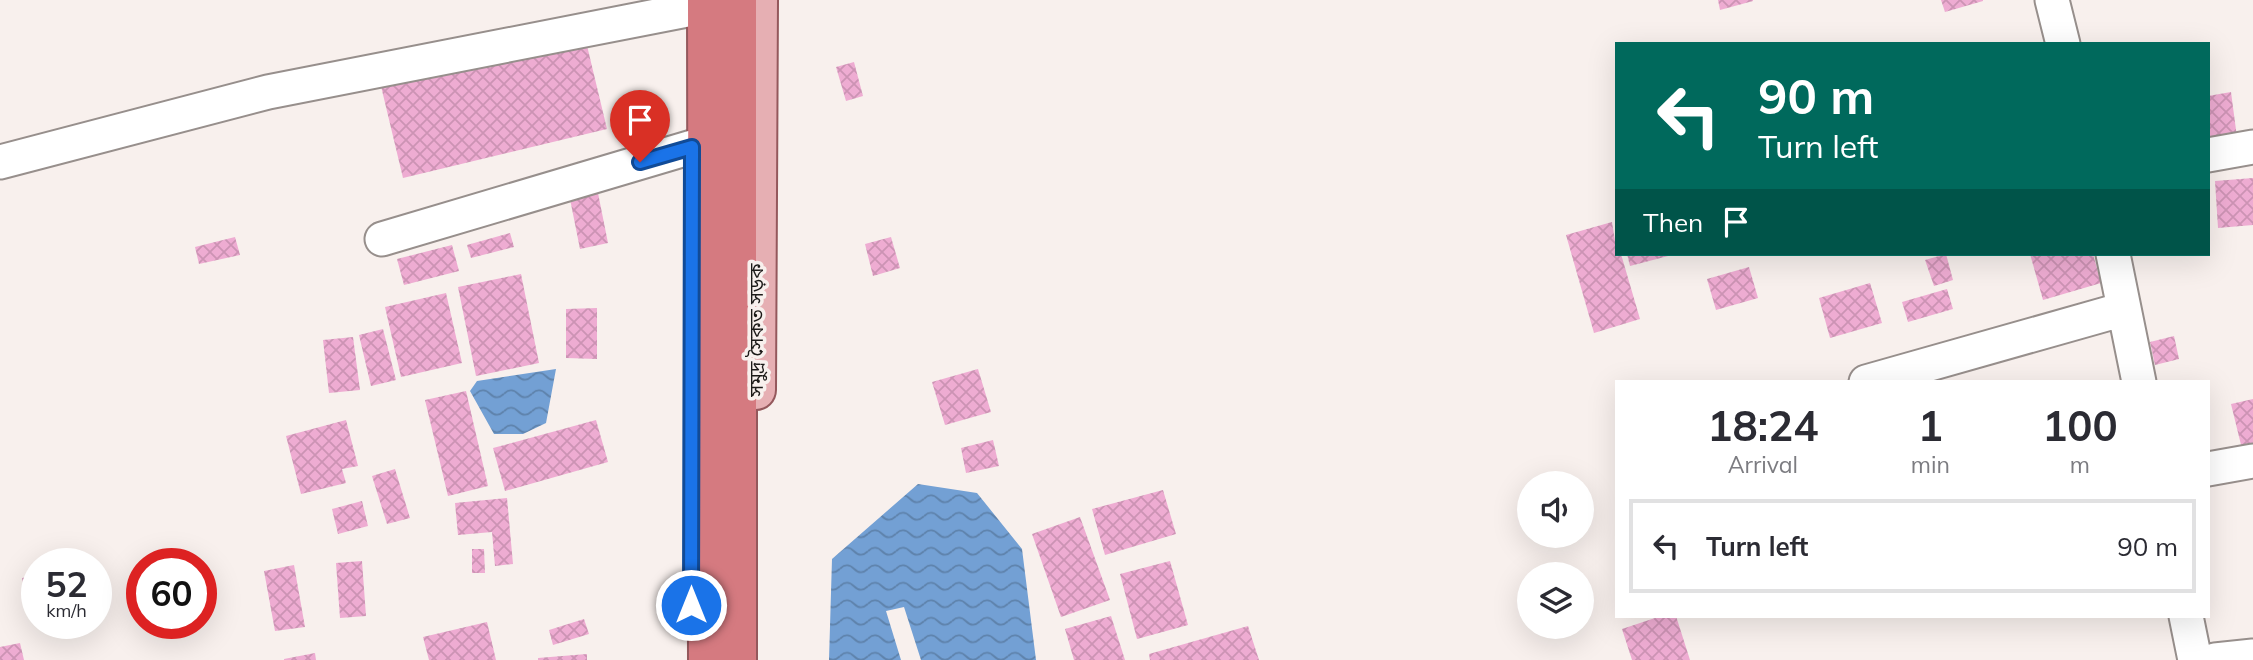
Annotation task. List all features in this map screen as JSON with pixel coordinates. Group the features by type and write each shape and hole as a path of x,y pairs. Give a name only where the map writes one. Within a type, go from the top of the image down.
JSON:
{"highway":[{"path":"737,0 737,660"},
{"path":"697,3 708,660"}],"main road":[{"name":"সমুদ্র সৈকত সড়ক","path":"755,660 758,0"},
{"path":"691,660 692,147 697,3"}],"street":[{"path":"2052,0 2062,42"},
{"path":"0,162 268,92 697,3"},
{"path":"382,239 692,147"},
{"path":"2210,155 2253,147"},
{"path":"2113,256 2139,380"},
{"path":"1873,380 2124,309"},
{"path":"2210,469 2253,461"},
{"path":"2186,618 2195,660"},
{"path":"2215,660 2253,656"}],"water":[{"path":"556,369 546,423 523,434 494,434 470,391 477,381"},
{"path":"918,484 977,493 1022,549 1036,660 921,660 904,607 886,611 901,660 829,660 832,559"}],"building":[{"path":"1718,0 1753,0 1753,1 1720,10"},
{"path":"1941,0 1983,0 1983,1 1945,12"},
{"path":"584,33 607,129 403,178 380,82"},
{"path":"854,62 863,96 846,101 836,67"},
{"path":"2231,92 2238,145 2210,149 2210,96"},
{"path":"2253,178 2253,225 2218,228 2215,181"},
{"path":"598,193 608,243 580,249 570,199"},
{"path":"1612,222 1615,256 1622,256 1640,319 1594,333 1566,235"},
{"path":"510,233 514,247 471,258 467,245"},
{"path":"235,237 240,255 199,264 195,247"},
{"path":"891,237 900,268 873,276 865,244"},
{"path":"452,245 459,271 404,285 397,259"},
{"path":"1628,256 1668,256 1630,266"},
{"path":"1947,256 1953,280 1934,286 1925,260"},
{"path":"2031,256 2094,256 2101,283 2043,300"},
{"path":"1749,267 1758,298 1716,310 1707,279"},
{"path":"521,274 539,363 476,376 458,287"},
{"path":"1870,283 1882,323 1830,338 1819,298"},
{"path":"1947,289 1953,309 1908,322 1902,302"},
{"path":"446,293 462,363 401,377 385,307"},
{"path":"597,308 597,359 566,358 566,309"},
{"path":"383,329 396,380 371,386 359,335"},
{"path":"2174,336 2179,359 2155,365 2150,342"},
{"path":"353,337 360,390 329,393 323,340"},
{"path":"978,369 991,412 945,425 932,382"},
{"path":"466,391 488,486 448,496 425,400"},
{"path":"2253,399 2253,450 2243,453 2231,404"},
{"path":"346,420 358,466 342,469 346,483 301,494 286,436"},
{"path":"596,420 608,462 505,491 493,448"},
{"path":"993,440 999,466 966,473 961,448"},
{"path":"395,469 410,518 387,524 372,476"},
{"path":"1163,490 1176,534 1105,555 1092,509"},
{"path":"507,498 513,564 495,566 492,532 458,535 455,503"},
{"path":"362,501 368,526 338,534 332,509"},
{"path":"1080,517 1110,600 1061,617 1032,534"},
{"path":"472,549 484,549 485,573 472,573"},
{"path":"362,561 366,616 340,618 336,563"},
{"path":"1170,561 1188,625 1137,639 1120,574"},
{"path":"294,565 305,627 275,631 264,571"},
{"path":"1111,616 1125,660 1074,660 1065,629"},
{"path":"1655,618 1677,618 1690,660 1632,660 1622,629"},
{"path":"584,619 589,634 553,645 549,630"},
{"path":"487,622 496,660 429,660 423,637"},
{"path":"1248,626 1259,660 1150,660 1149,654"},
{"path":"20,643 24,660 0,660 0,647"},
{"path":"315,653 316,660 284,660 284,659"},
{"path":"587,654 587,660 538,660 538,658"}],"route":[{"path":"640,162 692,147 691,605"}]}
